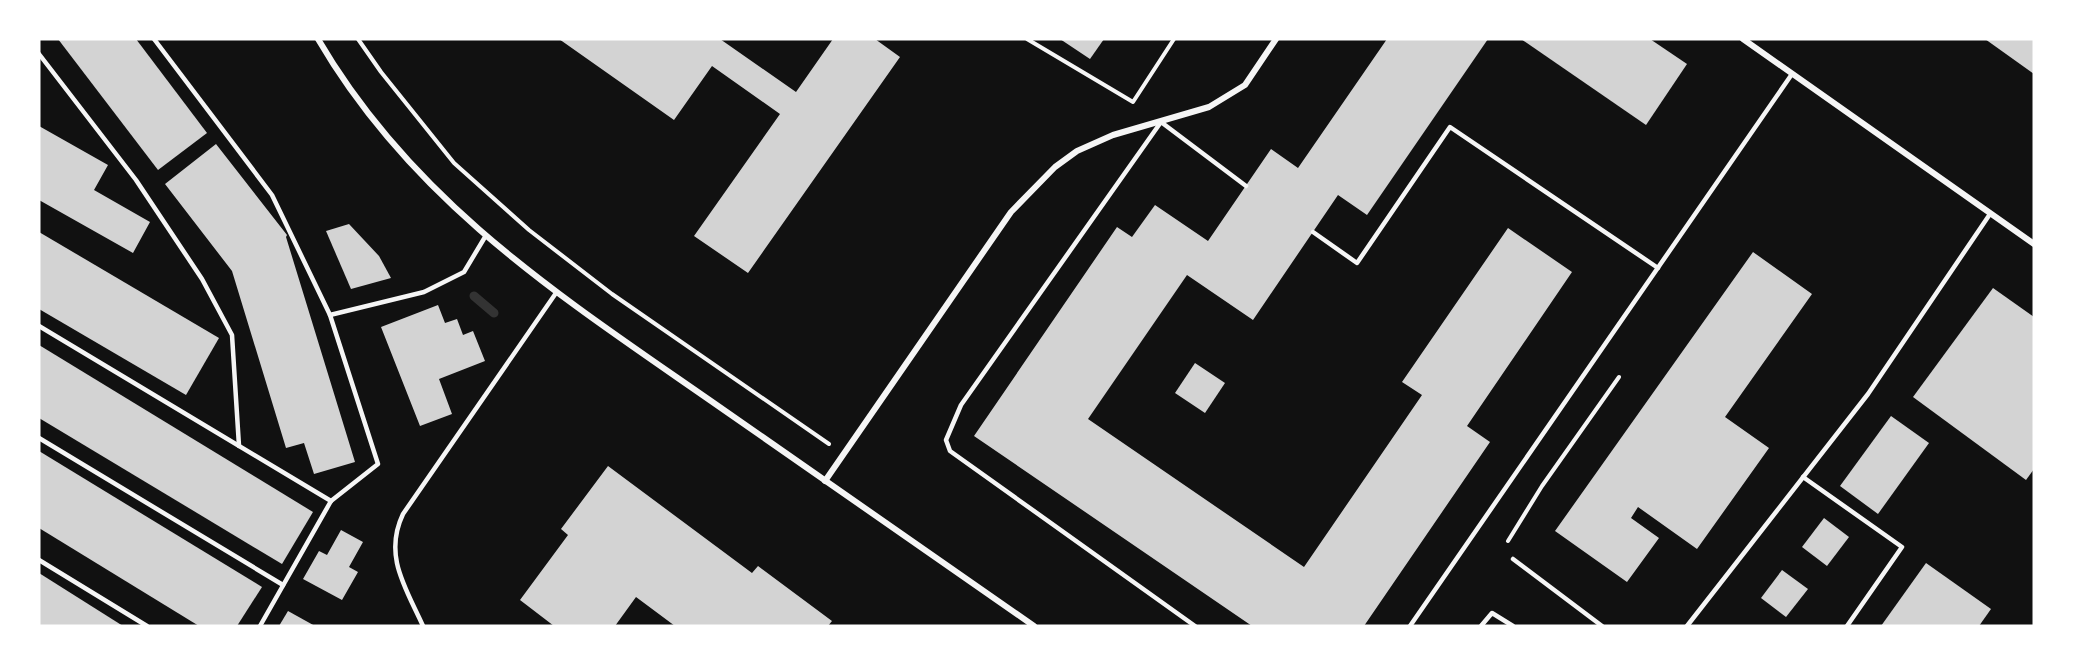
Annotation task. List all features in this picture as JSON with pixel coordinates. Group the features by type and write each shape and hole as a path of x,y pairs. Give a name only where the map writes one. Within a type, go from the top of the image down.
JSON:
{"street":[{"path":"318,39 334,66 399,152 451,206 485,237 556,293 1034,626"},
{"path":"825,481 1011,212 1055,167 1077,151 1113,135 1209,107 1245,85 1276,39"},
{"path":"1743,39 2034,244"}],"lane":[{"path":"154,39 272,195 330,315 378,464 331,501 260,626"},
{"path":"39,54 136,180 202,279 232,335 239,446"},
{"path":"1410,626 1792,74"},
{"path":"1195,626 950,451 946,440 961,405 1161,122 1246,186"},
{"path":"1313,232 1358,262 1450,127 1658,268"},
{"path":"1687,626 1868,394 1990,214"},
{"path":"330,315 424,292 464,272 485,237"},
{"path":"423,626 397,567 394,546 398,524 556,293"},
{"path":"39,326 331,501"},
{"path":"39,438 283,585"},
{"path":"1803,477 1902,547 1847,626"},
{"path":"1513,559 1602,626"},
{"path":"39,560 147,626"},
{"path":"1481,626 1492,613 1513,626"}],"path":[{"path":"358,39 381,72 454,163 529,230 612,294 843,453"},
{"path":"1027,39 1133,102 1174,39"},
{"path":"1513,559 1508,539 1542,486 1618,378"}],"building":[{"path":"58,39 136,39 207,133 158,170"},
{"path":"559,39 720,39 796,92 833,39 875,39 900,57 748,273 694,236 780,114 712,66 674,120"},
{"path":"1060,39 1104,39 1090,59"},
{"path":"1387,39 1488,39 1367,215 1338,195 1253,320 1187,275 1088,419 1304,567 1422,395 1402,382 1508,228 1572,272 1467,426 1490,442 1364,626 1252,626 974,436 1117,227 1132,237 1155,205 1208,241 1271,149 1298,168"},
{"path":"1521,39 1650,39 1687,64 1646,125"},
{"path":"1985,39 2034,39 2034,74"},
{"path":"39,126 108,165 94,190 150,222 133,253 39,200"},
{"path":"216,144 287,235 355,462 314,474 304,443 286,448 232,271 165,184"},
{"path":"349,224 379,256 391,278 351,289 326,231"},
{"path":"39,232 219,338 186,395 39,309"},
{"path":"1753,252 1812,294 1725,417 1769,448 1697,549 1638,507 1631,518 1659,538 1627,582 1555,531"},
{"path":"1993,288 2034,317 2034,469 2026,480 1913,397"},
{"path":"438,305 445,323 457,319 463,335 473,331 485,361 439,379 452,414 420,426 381,327"},
{"path":"39,345 313,512 282,564 39,418"},
{"path":"1195,363 1225,383 1205,413 1175,393"},
{"path":"1891,416 1929,443 1878,514 1840,486"},
{"path":"39,451 262,587 237,626 199,626 39,528"},
{"path":"608,466 752,573 758,566 832,621 828,626 675,626 636,597 615,626 554,626 520,600 568,535 561,529"},
{"path":"1824,518 1849,537 1827,566 1802,547"},
{"path":"341,530 363,542 349,567 358,572 342,600 303,579 319,551 327,555"},
{"path":"1926,563 1991,609 1979,626 1881,626"},
{"path":"1782,570 1808,589 1786,617 1761,598"},
{"path":"39,573 123,626 39,626"},
{"path":"288,611 315,626 279,626"}],"waterway":[{"path":"474,296 494,313"}]}
